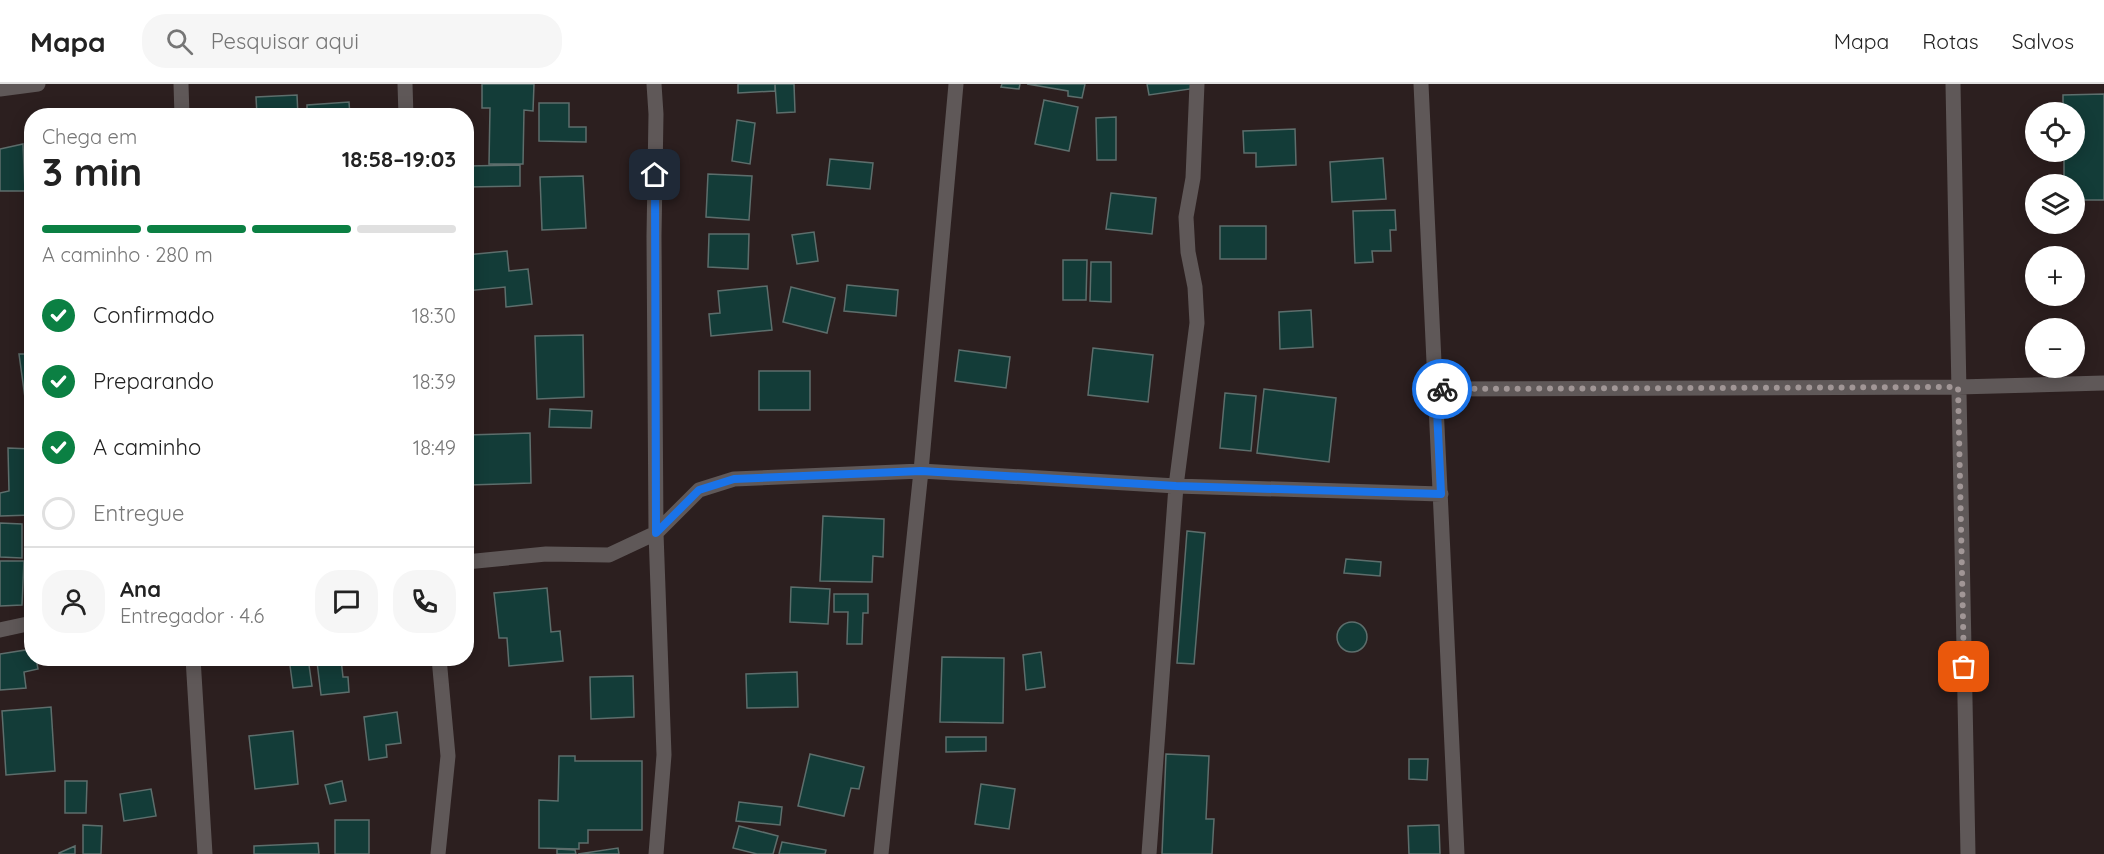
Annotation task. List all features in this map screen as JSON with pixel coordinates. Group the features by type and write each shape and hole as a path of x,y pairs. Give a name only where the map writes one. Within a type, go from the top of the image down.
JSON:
{"street":[{"path":"0,89 38,84"},
{"path":"181,84 182,108"},
{"path":"405,84 406,108"},
{"path":"654,84 656,114 654,236 656,533 664,755 656,854"},
{"path":"881,854 921,471 956,84"},
{"path":"1149,854 1176,486 1197,323 1195,286 1188,252 1186,217 1193,178 1197,84"},
{"path":"1421,84 1457,854"},
{"path":"1953,84 1968,854"},
{"path":"1436,389 1958,387 2104,383"},
{"path":"474,561 546,554 609,555 656,533 699,490 734,479 921,471 1176,486 1441,494"},
{"path":"0,630 24,625"},
{"path":"193,666 205,854"},
{"path":"438,854 448,756 440,666"}],"building":[{"path":"482,84 534,84 533,111 524,110 523,164 489,164 490,108 482,108"},
{"path":"738,84 775,84 775,91 738,93"},
{"path":"775,84 794,84 795,112 777,113"},
{"path":"1002,84 1020,84 1019,89 1001,87"},
{"path":"1027,84 1085,84 1082,98 1068,96 1068,91"},
{"path":"1147,84 1196,84 1197,88 1149,95"},
{"path":"2104,94 2104,200 2085,200 2085,174 2064,174 2064,162 2085,162 2085,102 2063,102 2063,95"},
{"path":"297,95 298,108 257,108 256,97"},
{"path":"1044,100 1078,107 1069,151 1035,144"},
{"path":"349,102 349,108 307,108 307,105"},
{"path":"539,103 569,103 569,127 586,127 586,142 539,141"},
{"path":"1116,117 1116,160 1097,160 1096,118"},
{"path":"737,120 755,123 750,164 732,161"},
{"path":"1295,129 1296,165 1256,167 1256,153 1244,153 1243,131"},
{"path":"23,144 24,191 0,191 0,149"},
{"path":"1383,158 1386,199 1332,202 1330,162"},
{"path":"830,159 873,163 870,189 827,185"},
{"path":"520,165 520,186 474,187 474,166"},
{"path":"708,174 752,176 749,220 706,217"},
{"path":"583,176 586,228 542,230 540,177"},
{"path":"1111,193 1156,198 1152,234 1106,229"},
{"path":"1395,210 1396,230 1390,230 1391,251 1372,251 1373,262 1355,263 1353,211"},
{"path":"1220,226 1266,226 1266,259 1220,259"},
{"path":"814,232 818,261 797,264 792,235"},
{"path":"709,234 749,234 748,269 708,267"},
{"path":"507,251 509,271 528,269 532,304 506,307 505,287 474,290 474,254"},
{"path":"1063,260 1087,260 1086,300 1063,300"},
{"path":"1091,262 1111,262 1111,302 1090,301"},
{"path":"847,285 898,290 896,316 844,311"},
{"path":"767,286 772,330 711,336 709,314 720,313 718,291"},
{"path":"791,287 835,298 827,333 783,322"},
{"path":"1311,310 1313,347 1280,349 1279,312"},
{"path":"583,335 584,397 537,399 535,336"},
{"path":"1093,348 1153,355 1148,402 1088,395"},
{"path":"959,350 1010,357 1006,388 955,381"},
{"path":"19,354 24,354 24,390"},
{"path":"759,371 810,371 810,410 759,410"},
{"path":"1264,389 1336,398 1329,462 1257,453"},
{"path":"1225,393 1256,396 1251,451 1220,448"},
{"path":"550,409 592,411 591,428 549,427"},
{"path":"530,433 531,483 474,485 474,435"},
{"path":"8,448 24,449 24,515 0,516 0,493 9,491"},
{"path":"823,516 884,519 883,557 873,556 872,582 820,581"},
{"path":"0,523 22,524 22,558 0,557"},
{"path":"1187,531 1205,533 1194,664 1177,663"},
{"path":"1346,559 1381,562 1380,576 1344,573"},
{"path":"0,561 24,561 22,605 0,606"},
{"path":"791,587 830,589 828,624 790,622"},
{"path":"547,588 551,632 560,631 563,661 509,666 507,638 499,638 494,593"},
{"path":"834,594 868,594 868,613 863,613 862,644 847,644 848,612 834,612"},
{"path":"1352,622 1363,626 1367,637 1363,648 1352,652 1341,648 1337,637 1341,626"},
{"path":"24,650 24,666 37,666 38,669 24,672 26,688 0,690 0,654"},
{"path":"1041,652 1045,687 1026,690 1023,655"},
{"path":"942,657 1004,658 1003,723 940,722"},
{"path":"290,666 309,666 312,686 293,688"},
{"path":"317,666 342,666 343,677 348,677 349,692 321,695"},
{"path":"797,672 798,707 747,708 746,674"},
{"path":"633,676 634,717 591,719 590,677"},
{"path":"51,707 55,771 6,775 2,711"},
{"path":"397,712 401,743 386,745 387,757 369,760 364,717"},
{"path":"293,731 298,784 255,789 249,736"},
{"path":"946,737 986,737 986,751 946,752"},
{"path":"810,754 864,767 859,789 851,788 844,816 798,806"},
{"path":"1166,754 1209,756 1206,819 1214,819 1212,854 1162,854"},
{"path":"559,756 575,756 575,761 642,761 642,830 588,830 588,843 579,843 579,849 539,848 539,800 558,801"},
{"path":"1409,759 1428,759 1427,780 1409,779"},
{"path":"65,781 87,781 86,813 65,813"},
{"path":"342,781 346,801 330,804 325,785"},
{"path":"981,784 1015,789 1009,829 975,824"},
{"path":"151,789 156,816 124,821 120,794"},
{"path":"739,802 782,807 780,825 736,821"},
{"path":"335,820 369,820 369,854 335,854"},
{"path":"83,825 102,826 101,854 83,854"},
{"path":"1439,825 1440,854 1409,854 1408,826"},
{"path":"739,826 778,836 773,854 757,854 733,848"},
{"path":"782,842 826,850 825,854 779,854"},
{"path":"318,843 319,854 254,854 254,846"},
{"path":"75,846 75,854 59,854 59,853"},
{"path":"618,848 619,854 578,854"},
{"path":"557,849 575,850 576,854 557,854"}],"way so far":[{"path":"1442,389 1958,387 1964,667"}],"route":[{"path":"655,175 656,533 699,490 734,479 921,471 1176,486 1441,494 1436,389 1442,389"}]}
